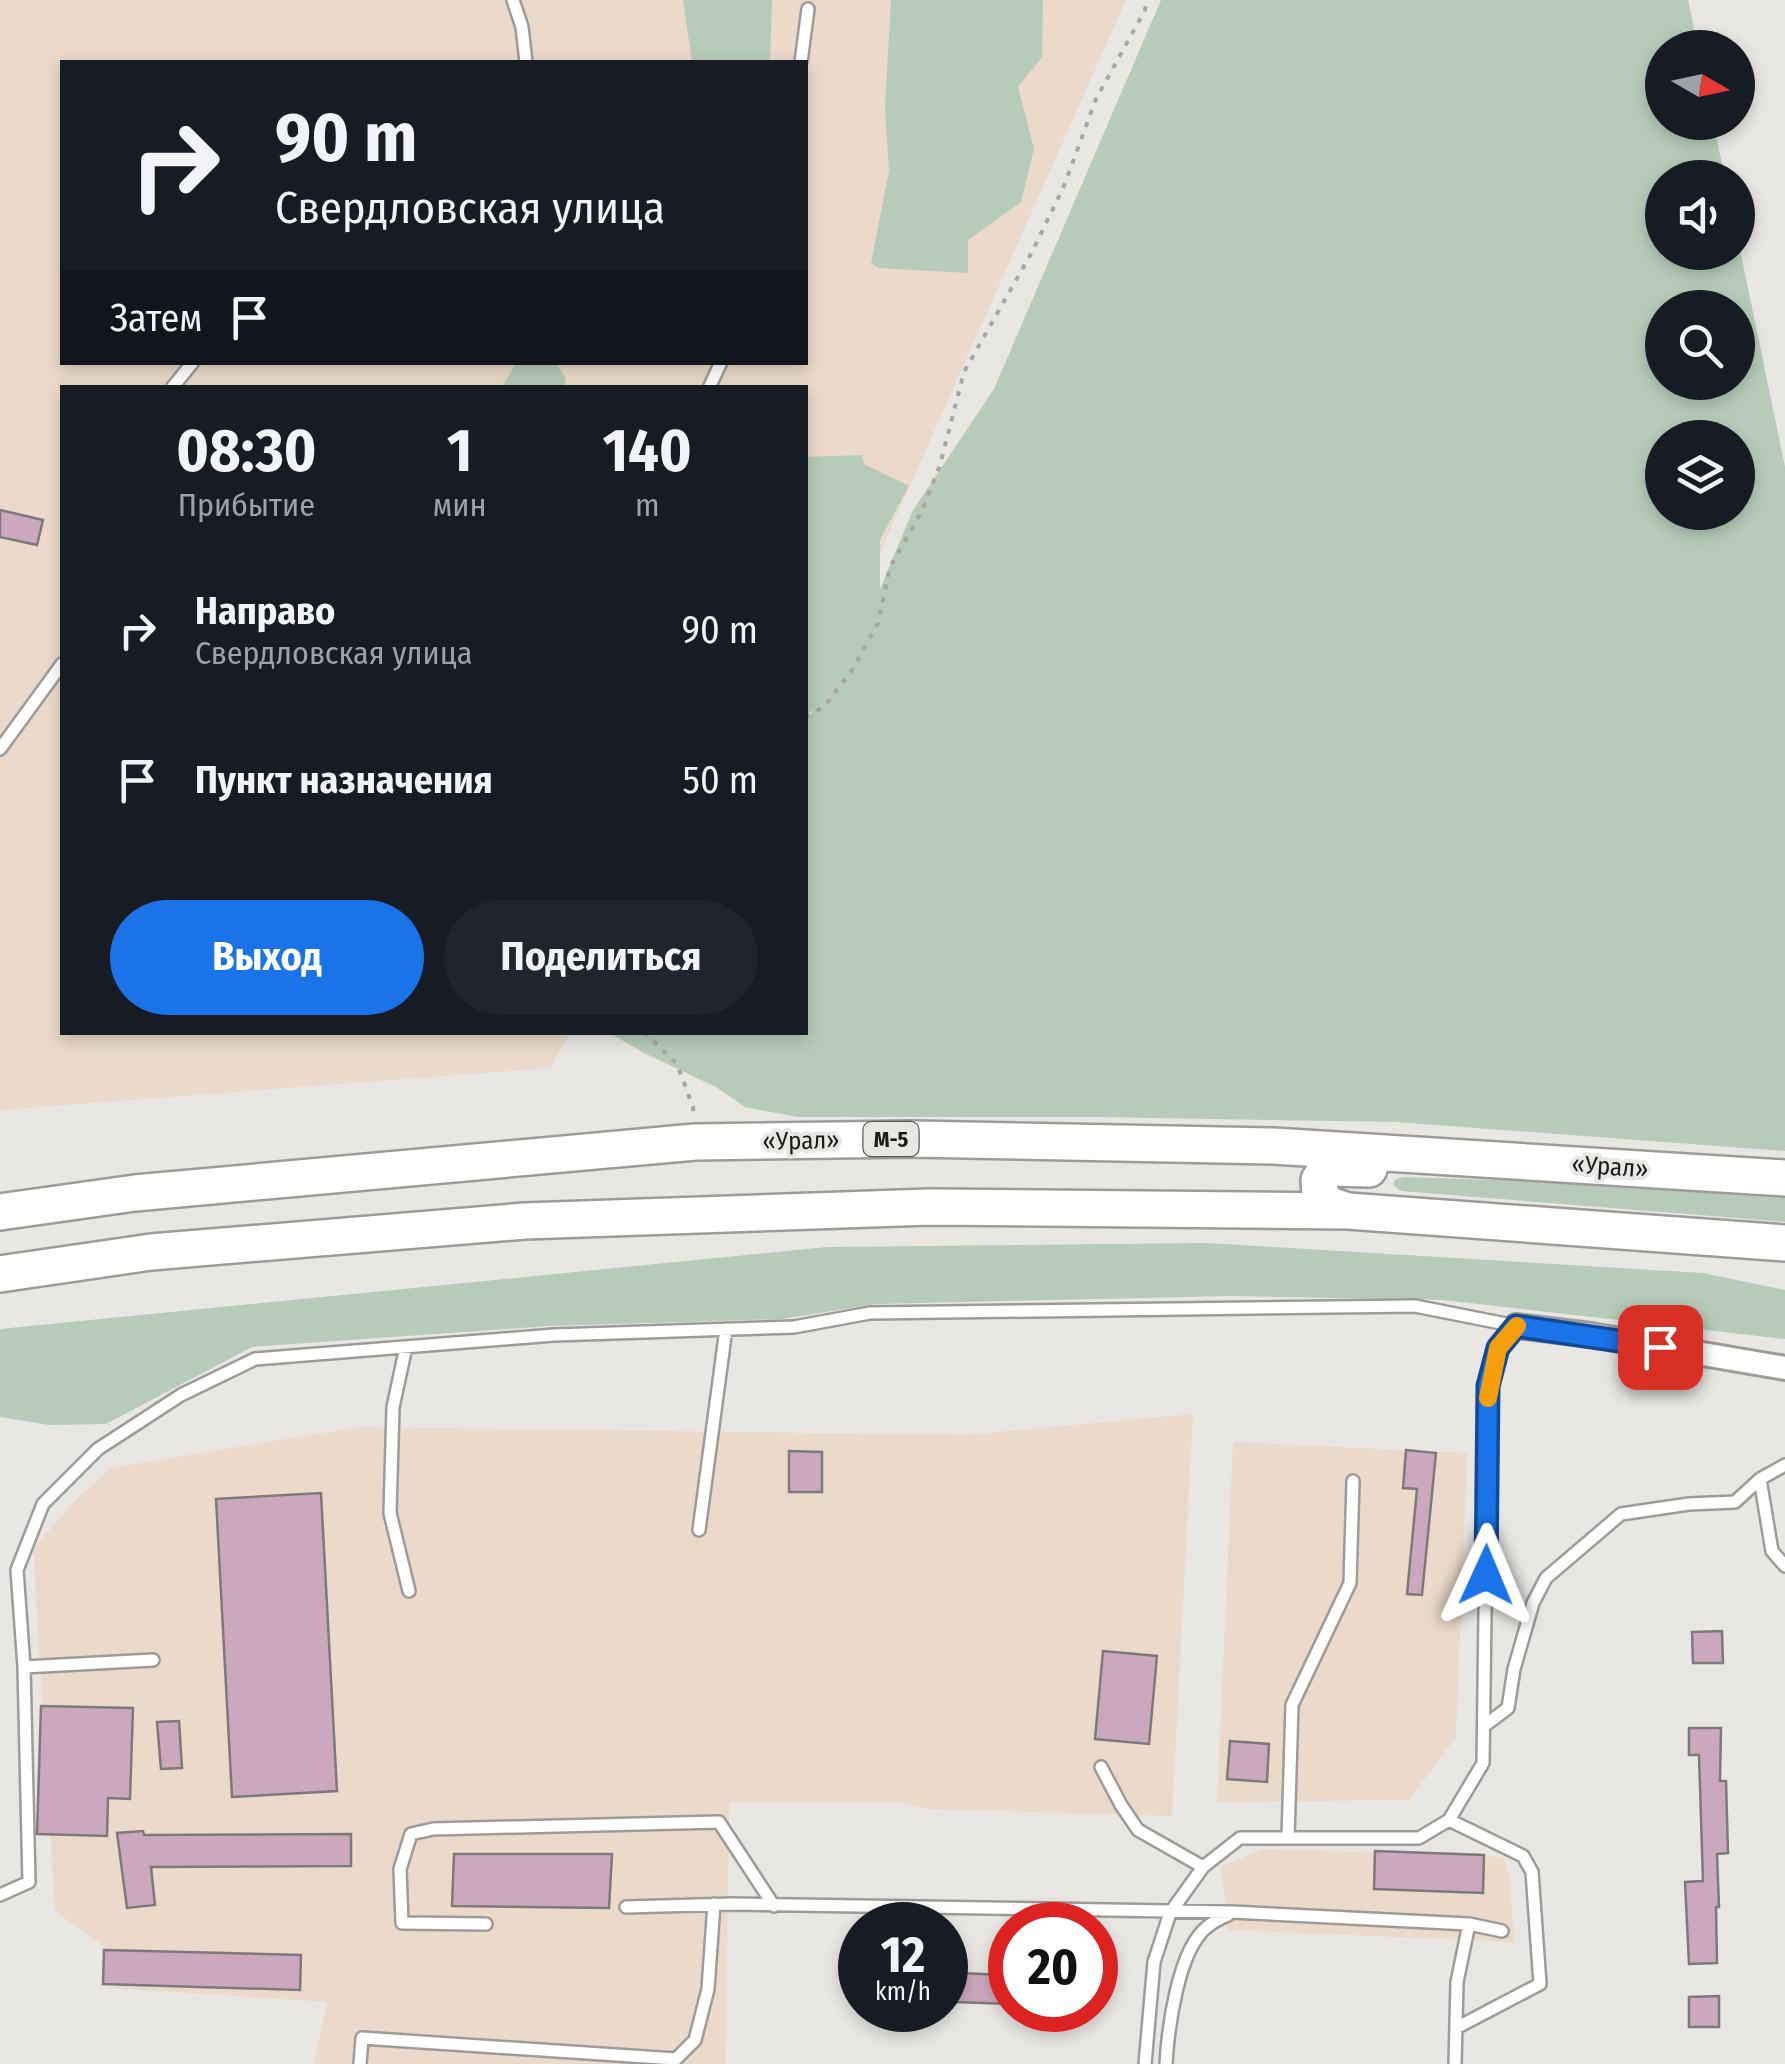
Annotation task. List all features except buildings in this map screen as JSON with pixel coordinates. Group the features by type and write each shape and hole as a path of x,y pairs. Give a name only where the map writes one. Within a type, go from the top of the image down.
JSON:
{"main road":[{"name":"«Урал»","path":"0,1212 135,1193 695,1142 912,1139 1273,1146 1785,1178"},
{"path":"1348,1210 1330,1205 1320,1196 1319,1180 1327,1168 1405,1170 1442,1157"},
{"path":"0,1274 151,1252 525,1220 929,1208 1348,1210 1785,1243"}],"street":[{"path":"1516,1326 1785,1368"}],"lane":[{"path":"512,0 522,27 526,60"},
{"path":"801,60 808,9"},
{"path":"174,385 190,365"},
{"path":"0,749 60,667"},
{"path":"0,1894 29,1882 24,1667 17,1570 43,1504 98,1448 181,1395 255,1359 554,1335 794,1327 870,1313 1416,1306 1516,1326 1498,1348 1488,1386 1483,1763 1450,1820 1419,1838 1240,1838 1203,1867 1170,1913 1154,1962 1145,2064"},
{"path":"699,1530 726,1329"},
{"path":"406,1347 394,1407 390,1513 409,1591"},
{"path":"1484,1726 1508,1708 1532,1603 1546,1578 1621,1514 1735,1502 1760,1479 1785,1464"},
{"path":"1760,1479 1772,1551 1785,1566"},
{"path":"1288,1838 1292,1705 1350,1583 1353,1481"},
{"path":"24,1667 153,1660"},
{"path":"1101,1767 1138,1830 1203,1867"},
{"path":"1450,1820 1523,1856 1532,1872 1540,1984 1456,2028"},
{"path":"486,1924 402,1922 400,1870 410,1834 433,1829 720,1822 774,1906"},
{"path":"360,2064 362,2038 676,2059 695,2040 708,1989 714,1904"},
{"path":"626,1906 1232,1912 1470,1924 1502,1931"},
{"path":"1166,2064 1175,1992 1188,1958 1204,1928 1232,1912"},
{"path":"1455,2064 1458,1982 1470,1924"}],"path":[{"path":"808,715 824,707 852,670 878,623 890,567 922,511 940,465 964,372 1040,236 1064,186 1096,99 1147,0"},
{"path":"647,1035 678,1064 694,1107 695,1142"}],"shaded area":[{"path":"0,0 1126,0 827,672 808,693 808,385 60,385 60,1035 569,1035 550,1068 0,1110"},
{"path":"1193,1414 1172,1816 926,1809 898,1802 729,1802 726,2064 314,2064 327,2002 113,1988 111,1952 55,1911 33,1548 111,1468 359,1427 965,1435"},
{"path":"1233,1442 1467,1453 1456,1737 1409,1800 1217,1802"},
{"path":"1262,1849 1503,1857 1510,1878 1514,1942 1228,1930 1221,1867"}],"green space":[{"path":"683,0 772,0 770,60 692,60"},
{"path":"891,0 1043,0 1042,57 1018,87 1034,149 1021,202 968,240 968,273 878,268 871,263 889,171 885,106"},
{"path":"1161,0 1688,0 1694,30 1645,30 1645,140 1717,140 1721,160 1645,160 1645,270 1744,270 1748,290 1645,290 1645,400 1755,400 1755,322 1785,467 1785,1151 1396,1122 797,1117 745,1107 716,1087 613,1035 808,1035 808,717 814,710 808,713 808,457 862,455 864,464 909,486 880,540 880,589 913,510 994,389"},
{"path":"515,365 557,365 566,385 503,385"},
{"path":"1403,1177 1619,1184 1785,1198 1785,1222 1401,1191 1393,1185"},
{"path":"1208,1243 1703,1273 1785,1290 1785,1339 1443,1300 1231,1296 876,1304 782,1319 549,1326 252,1347 106,1424 49,1425 0,1417 0,1329 827,1247"}],"slow traffic":[{"path":"1488,1398 1498,1348 1517,1326"}],"route":[{"path":"1486,1575 1488,1386 1498,1348 1516,1326 1660,1347"}]}
